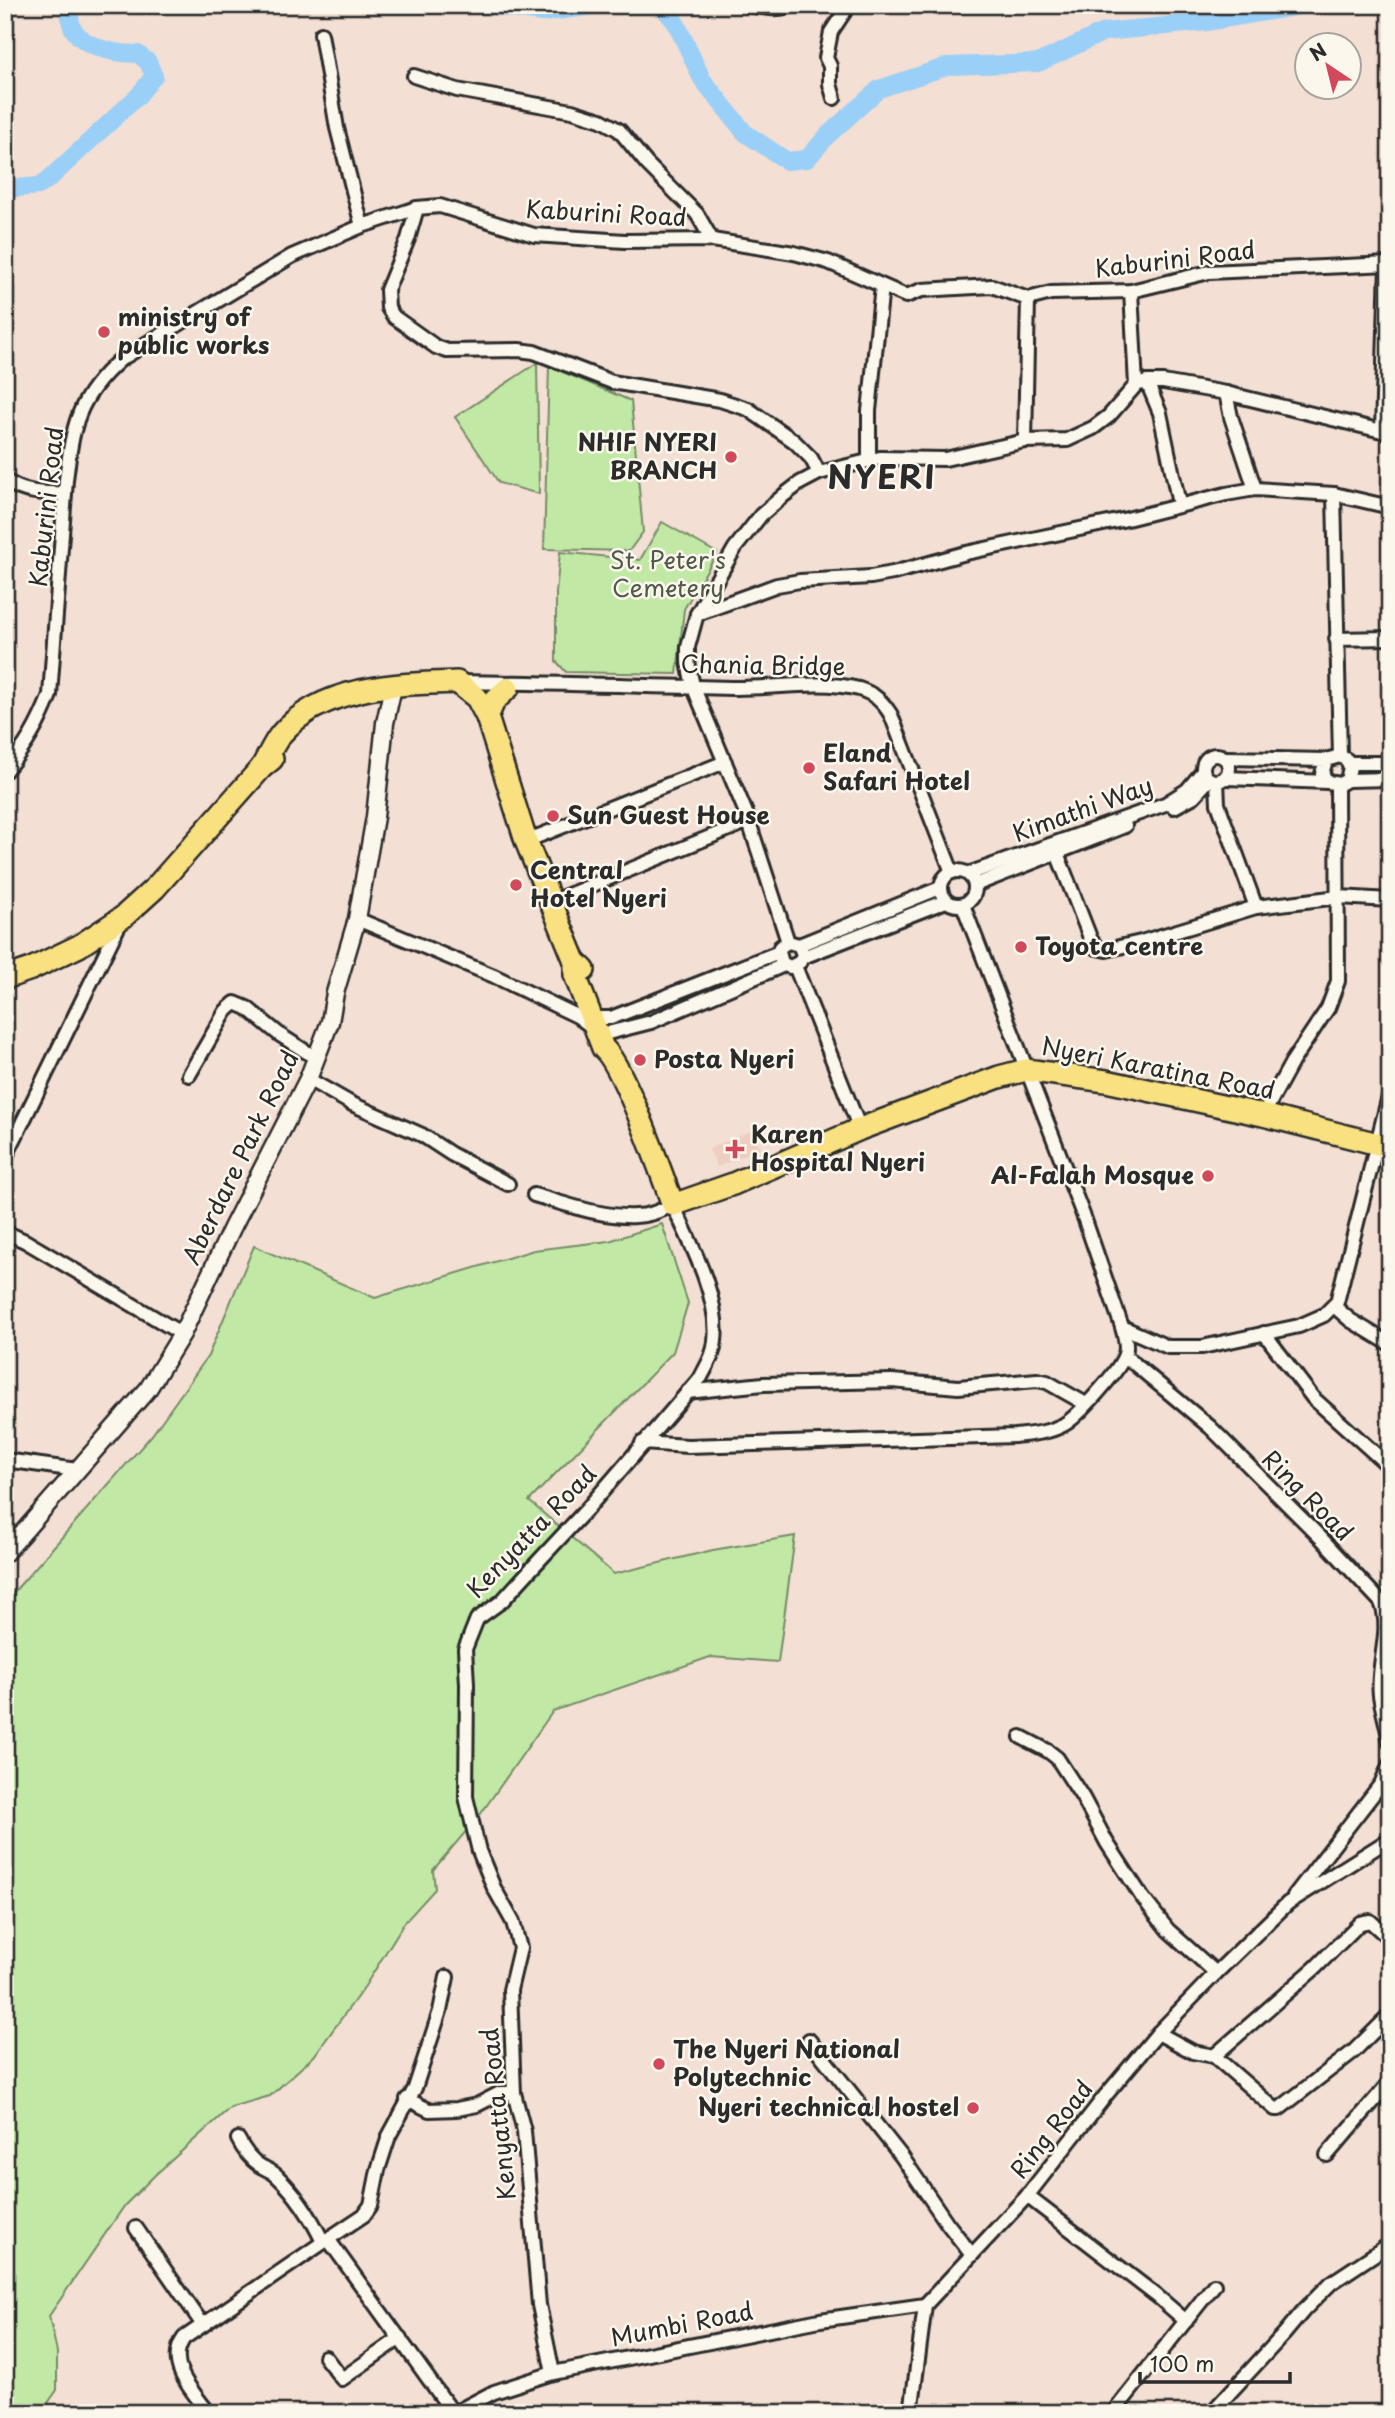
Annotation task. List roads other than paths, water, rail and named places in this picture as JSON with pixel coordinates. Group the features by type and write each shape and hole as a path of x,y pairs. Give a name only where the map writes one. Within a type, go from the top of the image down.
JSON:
{"highway":[{"path":"5,978 79,946 123,916 155,888 262,767 320,714 387,692 462,685 480,702 487,717 526,841 575,961 575,975 632,1101 673,1205"},
{"path":"487,717 494,701 508,688"},
{"path":"387,692 434,691 454,699 469,708 498,756"},
{"name":"Nyeri Karatina Road","path":"673,1205 733,1184 860,1129 999,1077 1026,1070 1106,1081 1262,1115 1384,1146"}],"street":[{"path":"748,5 777,9 789,8 792,5"},
{"path":"834,98 830,84 830,66 826,58 831,32 849,5"},
{"path":"321,34 337,128 362,226"},
{"path":"414,76 457,90 572,111 601,120 619,130 647,164 696,214 712,240"},
{"name":"Kaburini Road","path":"5,771 27,745 41,720 50,695 70,445 87,395 101,377 121,359 292,256 362,226 417,208 440,206 517,232 534,235 625,241 712,240 794,253 828,262 906,296 922,290 992,286 1028,299 1051,293 1130,291 1209,272 1389,264"},
{"path":"417,208 408,239 387,290 386,300 394,317 425,341 447,351 534,352 612,382 720,400 748,409 794,441 811,458 820,473"},
{"path":"860,1129 794,955 749,821 693,686 688,647 697,614 735,548 761,515 800,483 820,473 880,458 945,459 1026,441 1068,439 1093,428 1142,384 1163,382 1226,393 1386,433 1389,264"},
{"path":"869,461 869,411 882,286"},
{"path":"1130,291 1142,384 1160,412 1179,504"},
{"path":"1026,441 1028,299"},
{"path":"1226,393 1231,417 1255,489"},
{"path":"5,480 16,489 47,494 65,493"},
{"path":"697,614 777,585 893,573 966,553 1255,489 1334,494 1390,507"},
{"path":"1334,494 1336,639 1344,759 1351,771 1338,782"},
{"path":"1336,639 1390,638"},
{"name":"Chania Bridge","path":"434,691 462,685 550,682 732,688 819,685 862,690 883,701 891,715 951,872"},
{"name":"Chania Bridge","path":"462,685 549,688 582,685"},
{"name":"Aberdare Park Road","path":"5,1553 148,1389 182,1334 232,1228 308,1079 330,1022 338,981 357,919 375,817 387,692"},
{"path":"1256,907 1218,804 1214,777 1204,763 1216,754 1226,758 1344,759 1390,763"},
{"path":"1214,777 1230,770 1226,758"},
{"path":"1326,760 1322,774 1338,782"},
{"path":"526,841 725,762"},
{"path":"1214,777 1338,782 1390,779"},
{"name":"Kimathi Way","path":"971,879 1056,853 1175,807 1194,796 1214,777"},
{"name":"Kimathi Way","path":"971,879 1165,804 1186,790 1214,777"},
{"path":"1262,1115 1333,996 1338,981 1338,782"},
{"path":"551,902 749,821"},
{"path":"1056,853 1091,940 1097,948 1106,950 1256,907 1339,897 1390,900"},
{"path":"960,871 971,879 972,899 963,905 954,906 946,901 940,888 943,878 951,872 960,871"},
{"path":"357,919 494,976 598,1028 651,1022 940,888"},
{"path":"598,1028 779,952 780,947 794,955 946,901"},
{"path":"642,1443 688,1446 1015,1436 1047,1431 1066,1423 1086,1404 1125,1356 1126,1343 1122,1327 1085,1220 963,905"},
{"path":"5,1158 123,916"},
{"path":"189,1075 226,1011 235,1003 247,1008 280,1035 316,1058"},
{"path":"308,1079 352,1104 422,1135 451,1154 508,1184"},
{"path":"1122,1327 1168,1347 1202,1347 1298,1326 1324,1315 1337,1302 1384,1146 1390,1093"},
{"path":"534,1195 621,1216 646,1215 673,1205"},
{"name":"Kenyatta Road","path":"553,2373 539,2305 524,2131 514,2093 510,1990 520,1948 513,1922 494,1888 479,1851 466,1797 467,1684 464,1649 477,1619 502,1601 587,1509 701,1377 712,1356 715,1329 711,1298 673,1205"},
{"path":"5,1232 25,1241 182,1334"},
{"path":"1334,1306 1350,1320 1390,1344"},
{"path":"1264,1333 1313,1398 1390,1467"},
{"name":"Ring Road","path":"1125,1356 1210,1427 1381,1602 1385,1612 1385,1626 1380,1694 1390,1743"},
{"path":"687,1392 763,1384 892,1381 958,1387 1037,1380 1047,1382 1086,1404"},
{"path":"5,1460 77,1469"},
{"path":"1021,1737 1057,1758 1142,1897 1168,1930 1216,1973"},
{"name":"Ring Road","path":"925,2305 1027,2196 1158,2033 1288,1903 1374,1793 1390,1764"},
{"name":"Ring Road","path":"1288,1903 1390,1839"},
{"path":"1214,2056 1315,1968 1360,1923 1370,1921 1390,1939"},
{"path":"209,2413 180,2373 176,2362 178,2346 184,2338 364,2215 371,2205 389,2136 415,2088 440,2011 447,1977"},
{"path":"1158,2033 1194,2052 1214,2056 1275,2109 1279,2109 1354,2051 1390,2015"},
{"path":"809,2040 902,2157 972,2255"},
{"path":"1327,2155 1388,2087"},
{"path":"407,2099 429,2110 457,2109 477,2105 500,2093 514,2093"},
{"path":"239,2139 242,2147 257,2164 276,2174 285,2185 454,2413"},
{"path":"1027,2196 1186,2321"},
{"path":"136,2228 203,2325"},
{"path":"1211,2413 1331,2283 1390,2244"},
{"path":"1113,2413 1214,2285"},
{"path":"911,2413 925,2305"},
{"name":"Mumbi Road","path":"454,2413 494,2392 553,2373 820,2320 925,2305"},
{"path":"325,2357 342,2379 400,2338"}],"waterway":[{"path":"5,189 39,186 49,179 138,96 154,76 148,62 138,54 101,49 80,37 73,29 70,18 72,5"},
{"path":"487,5 542,13 600,5"},
{"path":"661,5 676,23 702,79 745,133 787,161 807,159 828,135 879,89 948,66 1038,63 1104,32 1207,22 1306,5"}],"place":[{"name":"ministry of public works","path":"104,332"},
{"name":"NHIF NYERI BRANCH","path":"731,457"},
{"name":"Eland Safari Hotel","path":"809,768"},
{"name":"Sun Guest House","path":"553,816"},
{"name":"Central Hotel Nyeri","path":"516,885"},
{"name":"Toyota centre","path":"1021,947"},
{"name":"Posta Nyeri","path":"640,1060"},
{"name":"Karen Hospital Nyeri","path":"735,1149"},
{"name":"Al-Falah Mosque","path":"1208,1176"},
{"name":"The Nyeri National Polytechnic","path":"659,2064"},
{"name":"Nyeri technical hostel","path":"973,2108"}],"district":[{"name":"NYERI","path":"882,478"}],"park label":[{"name":"St. Peter's Cemetery","path":"668,575"}]}
